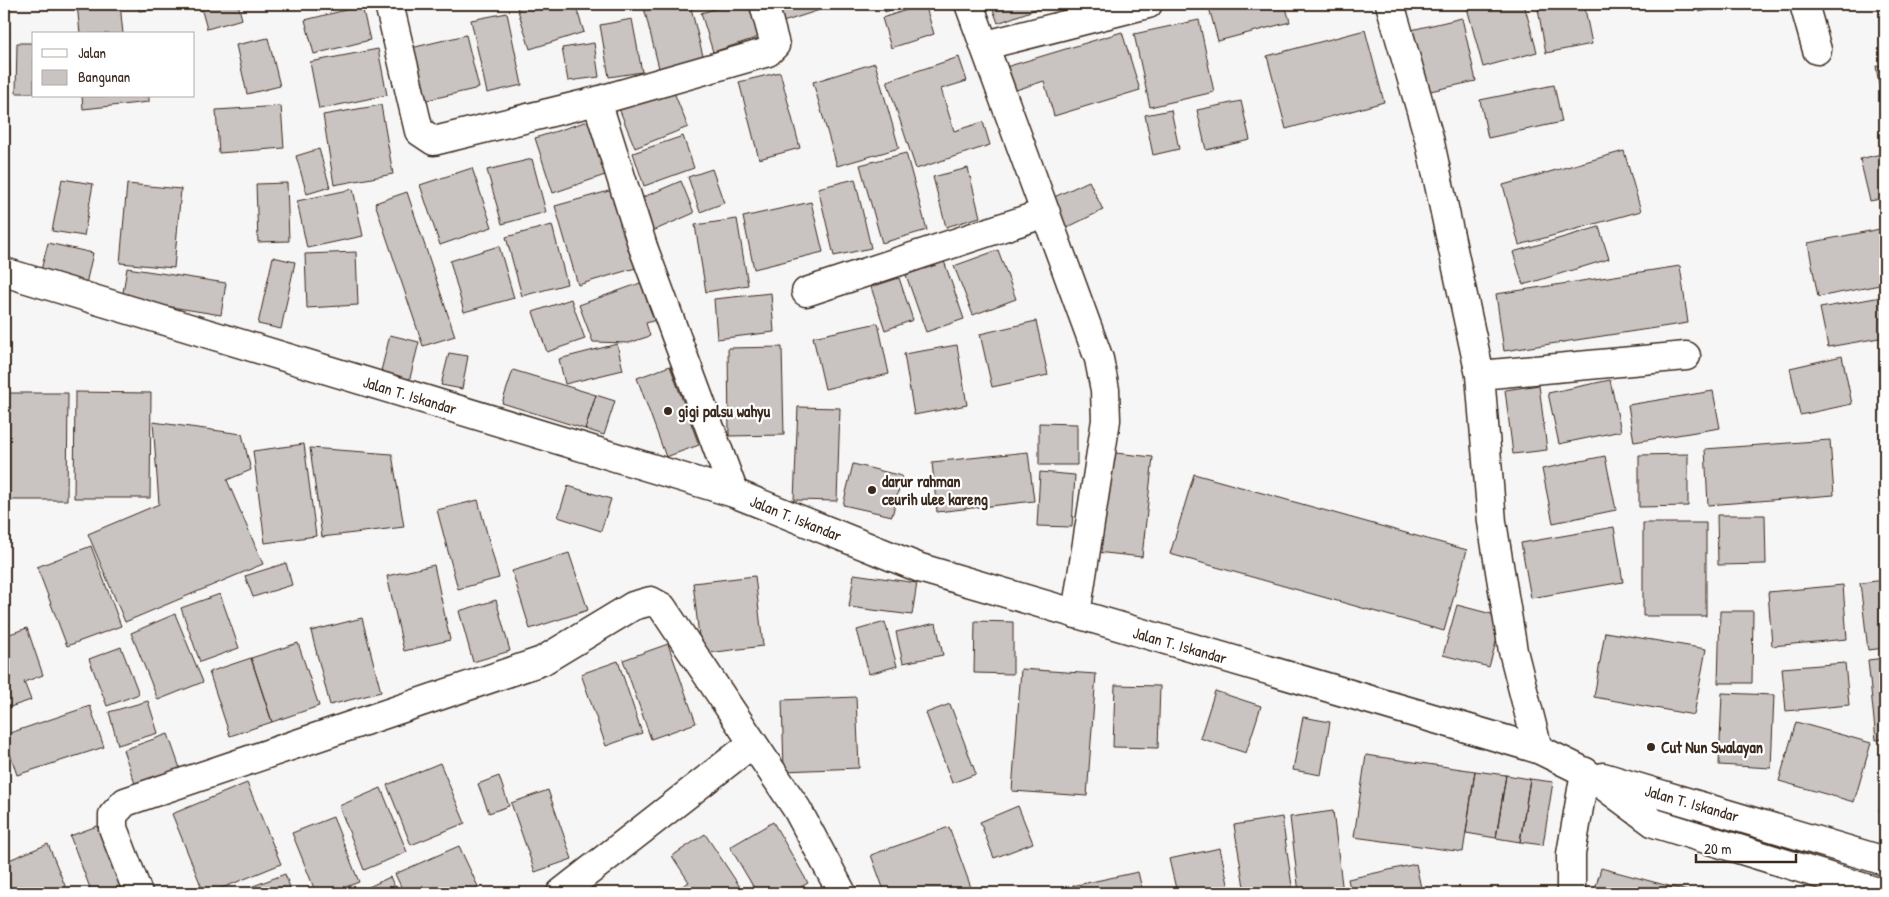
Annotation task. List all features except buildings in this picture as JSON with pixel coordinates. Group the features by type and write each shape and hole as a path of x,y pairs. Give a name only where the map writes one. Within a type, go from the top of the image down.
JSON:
{"street":[{"path":"390,4 419,131 434,141 596,101 772,50 775,45 764,4"},
{"path":"969,4 986,45 1100,359 1105,390 1106,420 1076,614"},
{"path":"986,45 1148,4"},
{"path":"1390,4 1429,138 1480,375 1492,522 1513,651 1538,749"},
{"path":"1804,4 1816,50"},
{"path":"596,101 643,247 734,493"},
{"path":"806,292 1046,212"},
{"name":"Jalan T. Iskandar","path":"4,272 734,493 920,568 1538,749 1585,772 1885,861"},
{"path":"1480,375 1686,356"},
{"path":"138,893 113,828 113,815 125,802 542,661 633,606 651,601 662,607 798,809 842,893"},
{"path":"561,893 753,743"},
{"path":"1571,893 1571,854 1585,772"},
{"name":"Jalan T. Iskandar","path":"1585,772 1654,823 1881,893"}],"place":[{"name":"gigi palsu wahyu","path":"668,411"},
{"name":"darur rahman ceurih ulee kareng","path":"872,490"},
{"name":"Cut Nun Swalayan","path":"1651,747"}]}
